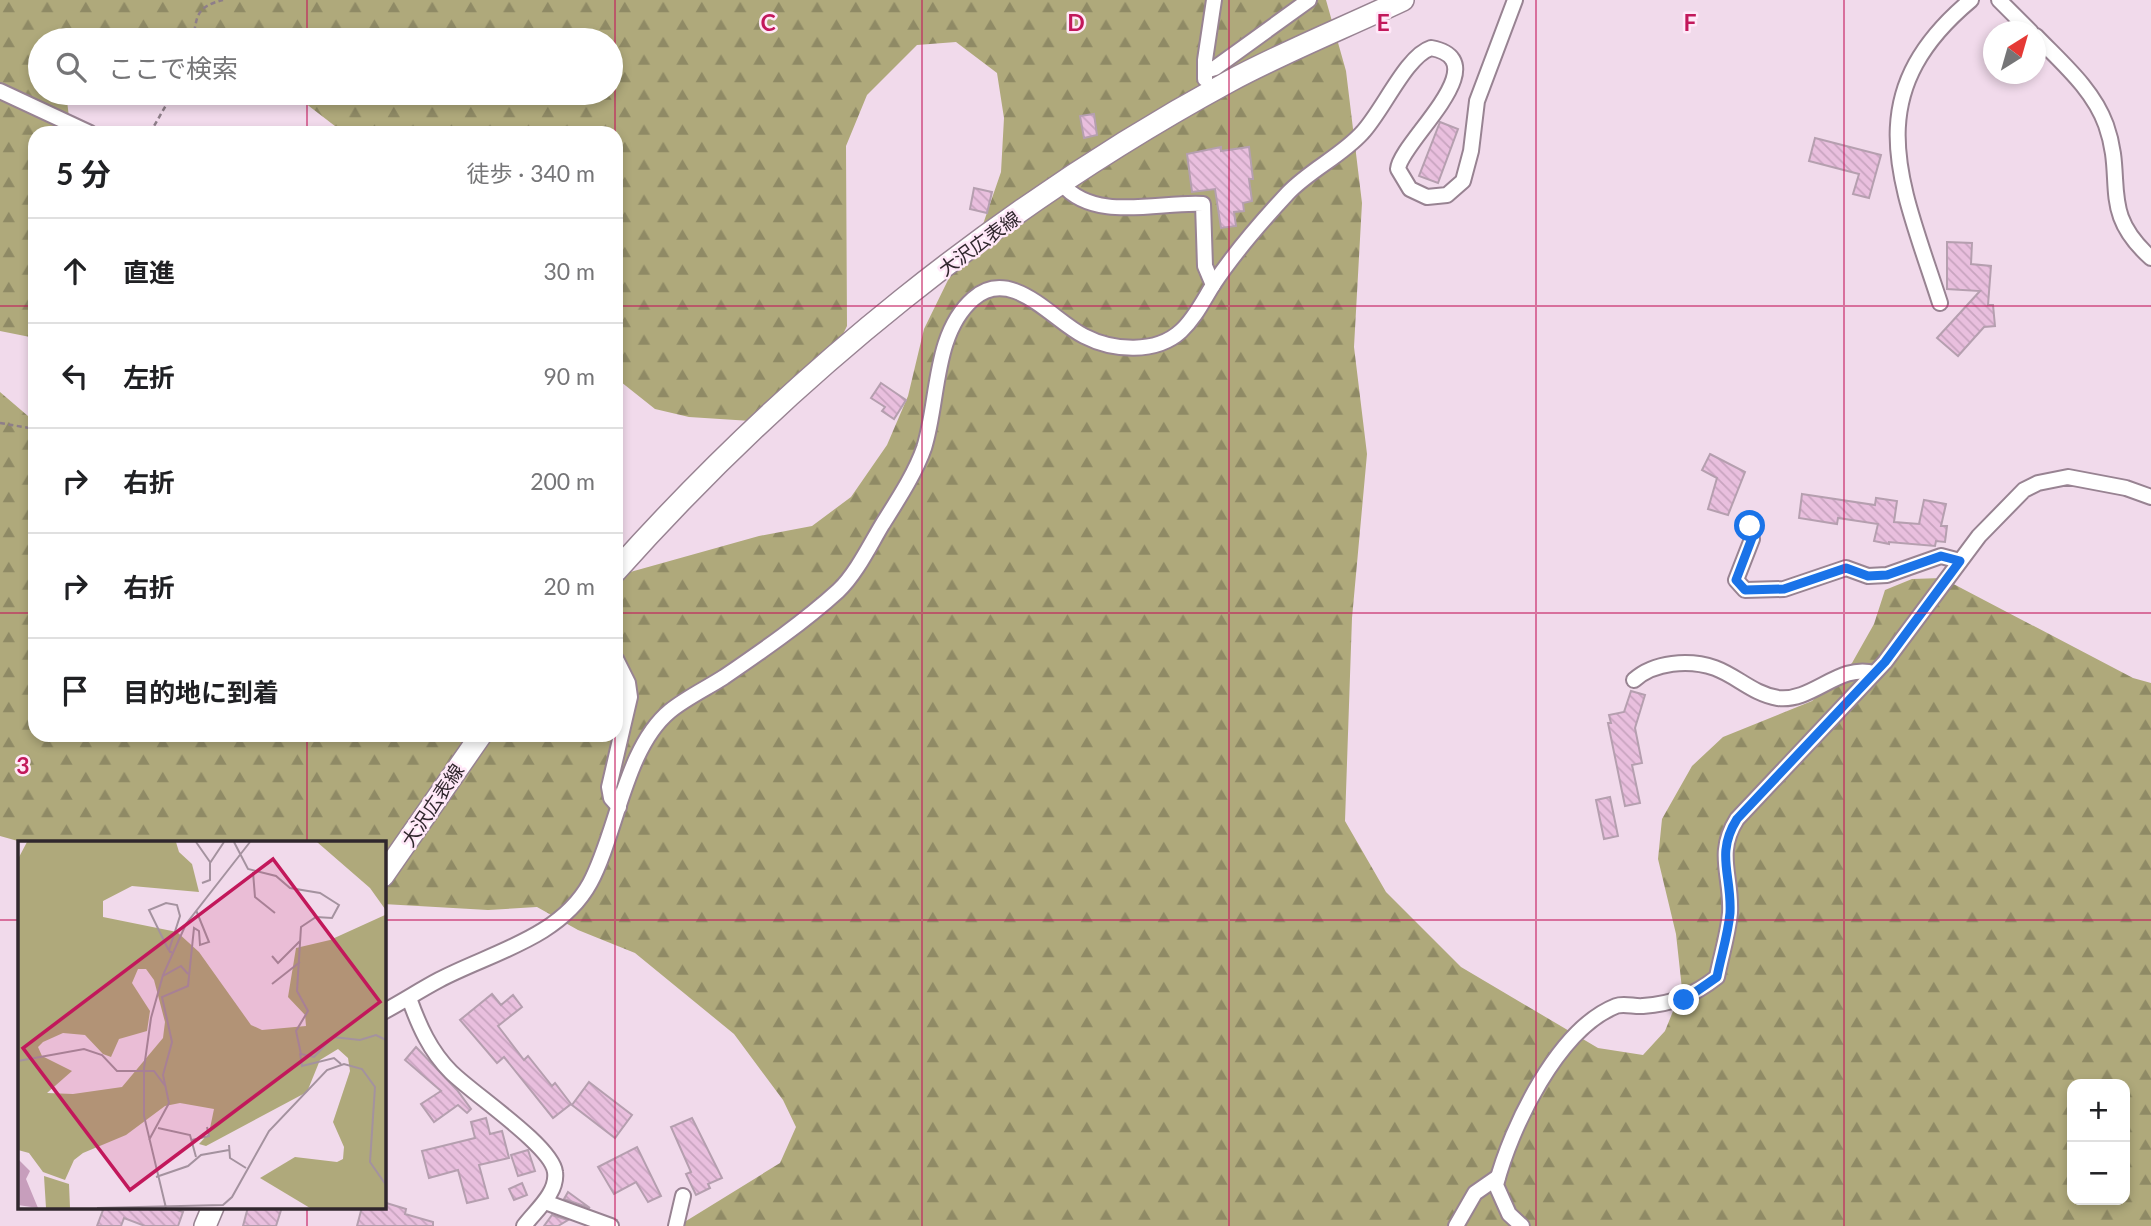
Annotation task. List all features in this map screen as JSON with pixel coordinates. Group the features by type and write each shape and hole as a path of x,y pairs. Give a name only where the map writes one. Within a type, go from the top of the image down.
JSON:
{"main road":[{"name":"大沢広表線","path":"623,563 684,494 824,366 920,286 1062,184 1212,93 1403,0"},
{"name":"大沢広表線","path":"385,873 476,742"},
{"path":"205,1226 213,1208"}],"street":[{"path":"1212,93 1205,82 1205,71 1214,0"},
{"path":"1205,71 1215,68 1309,0"},
{"path":"385,1011 439,980 544,930 572,907 589,885 642,749 671,710 727,675 841,588 882,525 922,454 932,420 942,355 949,335 974,298 985,291 1000,289 1019,292 1046,307 1080,335 1099,342 1141,348 1161,344 1179,333 1213,285 1289,192 1360,135 1389,99 1412,58 1431,48 1449,56 1455,66 1451,86 1436,112 1403,153 1398,169 1404,183 1416,195 1438,198 1456,190 1468,165 1483,84 1501,44 1515,0"},
{"path":"1940,303 1901,179 1896,135 1909,75 1919,56 1945,21 1971,0"},
{"path":"1999,0 2020,21"},
{"path":"2046,48 2096,102 2107,126 2114,159 2117,212 2131,237 2151,258"},
{"path":"0,91 28,104"},
{"path":"30,105 75,126"},
{"path":"1062,184 1074,196 1114,206 1139,208 1203,204 1205,266 1213,285"},
{"path":"1522,1226 1509,1214 1496,1185 1517,1122 1570,1039 1583,1027 1619,1005 1642,1006 1684,1000 1717,977 1730,914 1730,887 1724,858 1727,834 1737,819 1874,673 1960,561 2012,502 2038,483 2068,477 2126,488 2151,497"},
{"path":"1750,526 1752,538 1736,580 1745,590 1784,589 1846,568 1877,577 1906,571 1941,556 1960,561"},
{"path":"1633,680 1651,668 1689,664 1714,668 1766,695 1792,698 1849,672 1874,673"},
{"path":"623,673 630,697 623,727"},
{"path":"619,807 611,798 609,787 620,742"},
{"path":"409,998 421,1033 450,1070 536,1142 555,1168 555,1176 545,1202 524,1226"},
{"path":"1456,1226 1475,1193 1499,1177"},
{"path":"676,1226 683,1196"},
{"path":"545,1202 611,1226"}],"path":[{"path":"196,28 200,10 206,4 223,0"},
{"path":"154,126 166,105"},
{"path":"0,423 28,428"}],"green space":[{"path":"0,0 1326,0 1346,71 1362,203 1354,347 1367,454 1352,618 1345,821 1386,892 1461,967 1598,1048 1643,1055 1665,1031 1682,989 1676,934 1658,859 1662,819 1692,766 1723,737 1812,701 1852,663 1874,624 1885,590 1912,579 1942,578 2133,678 2151,683 2151,1226 678,1226 780,1163 796,1127 783,1100 734,1034 635,953 578,930 537,907 488,910 385,904 385,841 18,841 0,836 0,392 28,416 28,742 623,742 623,574 759,536 812,526 851,497 887,445 908,396 924,329 949,278 980,233 1001,172 1004,118 997,73 956,42 917,45 867,95 846,146 847,326 825,371 793,407 751,421 689,417 655,409 623,384 623,126 335,126 308,105 623,105 623,28 28,28 28,105 68,105 70,126 28,126 28,337 0,331"}],"building":[{"path":"1094,114 1097,135 1084,138 1080,116"},
{"path":"1440,122 1458,129 1438,183 1419,176"},
{"path":"1815,138 1881,155 1869,198 1853,194 1859,174 1809,161"},
{"path":"1221,147 1221,151 1249,147 1253,179 1249,179 1252,201 1243,203 1244,211 1234,212 1236,226 1221,228 1215,189 1192,192 1187,154"},
{"path":"974,188 992,192 987,213 970,209"},
{"path":"1947,242 1972,243 1971,264 1991,266 1988,305 1993,305 1995,326 1984,327 1958,356 1937,338 1980,291 1947,289"},
{"path":"881,383 906,400 894,419 882,411 885,407 871,398"},
{"path":"1710,454 1745,472 1728,515 1708,509 1717,478 1702,470"},
{"path":"1802,494 1875,505 1876,498 1897,501 1894,522 1919,524 1924,500 1946,504 1941,526 1947,526 1945,542 1936,541 1935,546 1889,544 1874,541 1878,524 1838,518 1837,524 1799,518"},
{"path":"1631,691 1645,695 1635,728 1642,763 1632,765 1640,803 1625,806 1608,723 1611,723 1609,715 1624,712"},
{"path":"1610,797 1618,836 1604,839 1596,800"},
{"path":"492,994 501,1005 513,995 522,1007 498,1026 524,1060 528,1056 552,1086 555,1083 571,1104 553,1118 504,1057 497,1063 460,1020"},
{"path":"416,1047 457,1090 471,1109 467,1113 458,1105 434,1122 421,1104 441,1091 405,1060"},
{"path":"589,1082 632,1115 615,1138 572,1105"},
{"path":"486,1118 490,1134 502,1131 509,1158 479,1165 488,1198 467,1203 458,1170 429,1178 422,1151 475,1138 471,1122"},
{"path":"692,1118 722,1178 708,1184 710,1188 696,1195 686,1174 691,1172 671,1127"},
{"path":"637,1147 661,1196 648,1202 636,1182 614,1194 598,1167"},
{"path":"528,1150 535,1171 518,1176 511,1155"},
{"path":"522,1183 527,1195 514,1200 509,1189"},
{"path":"568,1192 590,1208 564,1199"},
{"path":"385,1203 406,1209 405,1214 433,1222 433,1226 357,1226 362,1208 385,1208"},
{"path":"99,1208 171,1208 183,1212 178,1226 145,1226 124,1218 121,1226 97,1226 103,1210"},
{"path":"248,1208 282,1208 276,1226 243,1226"},
{"path":"552,1215 568,1220 558,1226 544,1226"}],"route":[{"path":"1684,1000 1717,977 1730,914 1730,887 1724,858 1727,834 1737,819 1885,662 1960,561 1941,556 1906,571 1877,577 1846,568 1784,589 1756,592 1745,590 1736,580 1752,538 1750,526"}]}
